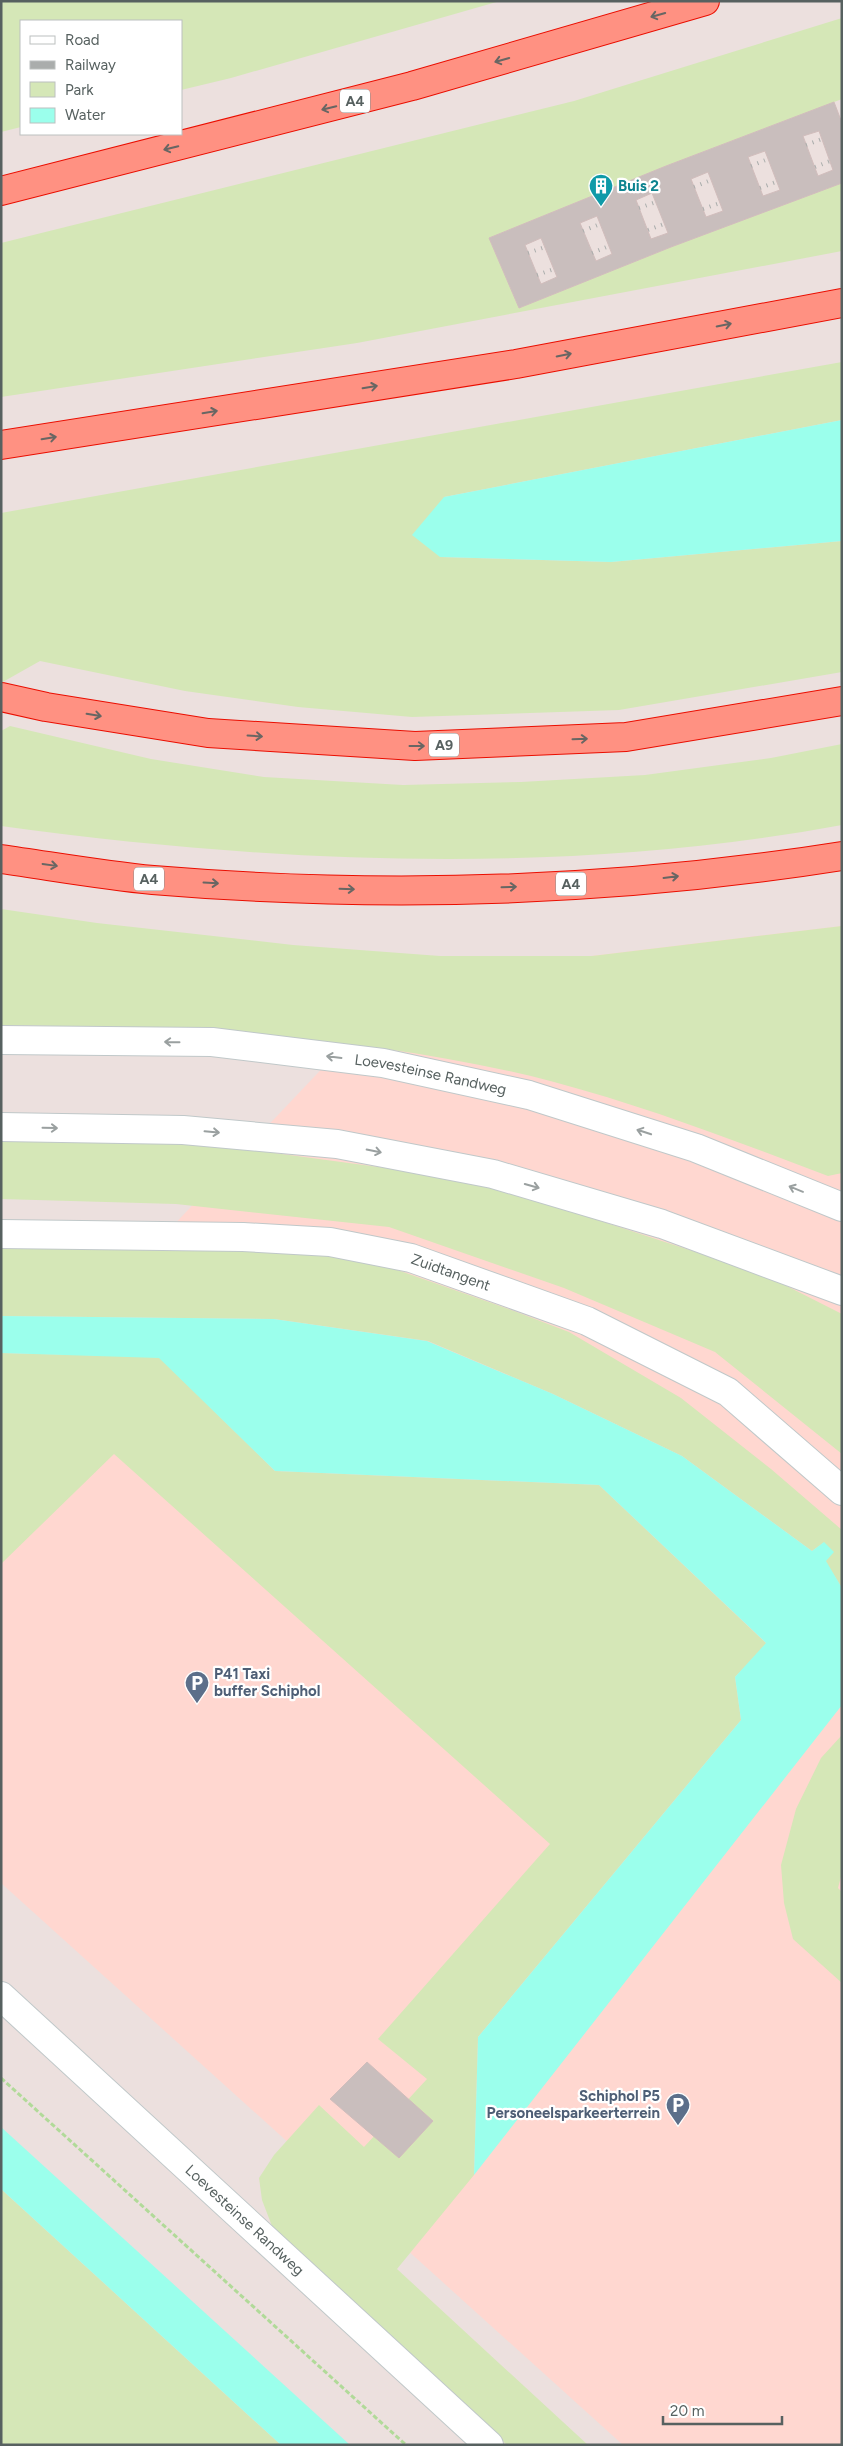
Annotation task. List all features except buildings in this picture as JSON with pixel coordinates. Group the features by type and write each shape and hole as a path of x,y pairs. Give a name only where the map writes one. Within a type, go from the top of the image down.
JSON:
{"highway":[{"name":"A4","path":"1,191 412,86 705,1"},
{"path":"1,445 516,364 842,303"},
{"name":"A9","path":"1,697 46,707 208,733 415,746 626,737 842,701"},
{"name":"A4","path":"1,859 152,880 384,890 515,887 639,881 842,856"}],"street":[{"name":"Loevesteinse Randweg","path":"1,1040 212,1042 383,1063 529,1095 696,1148 842,1207"},
{"path":"1,1127 183,1130 337,1144 493,1174 662,1224 842,1290"},
{"name":"Zuidtangent","path":"1,1234 243,1238 330,1242 411,1258 587,1321 728,1392 842,1491"},
{"name":"Loevesteinse Randweg","path":"1,1996 489,2445"}],"path":[{"path":"1,2078 406,2445"}],"shaded area":[{"path":"842,926 842,2445 623,2445 1,1883 1,1407 408,978"}],"green space":[{"path":"1,1 500,1 231,78 182,90 182,20 20,20 20,127 1,132"},
{"path":"842,18 842,99 666,166 489,238 519,308 671,247 842,183 842,251 357,343 1,397 1,243 574,101"},
{"path":"842,362 842,420 444,497 440,557 611,562 842,541 842,672 619,710 412,717 298,707 185,691 40,661 1,683 1,513"},
{"path":"10,726 151,759 264,777 403,785 521,782 645,775 771,758 842,744 842,825 738,841 633,852 528,858 422,859 316,856 210,849 105,839 1,826 1,731"},
{"path":"1,909 97,923 293,945 440,956 592,956 842,926 842,1173 828,1176 624,1102 554,1082 486,1066 418,1054 349,1044 210,1032 1,1025"},
{"path":"1,1138 170,1139 475,1180 763,1274 842,1314 842,1454 715,1352 564,1288 389,1227 176,1204 1,1199"},
{"path":"184,1244 352,1254 569,1332 681,1398 771,1469 842,1530 842,1588 825,1561 823,1543 812,1551 682,1456 553,1394 428,1341 274,1319 1,1316 1,1248"},
{"path":"1,1353 159,1357 275,1471 599,1485 767,1644 735,1677 741,1720 478,2037 474,2175 397,2269 588,2445 507,2445 275,2234 262,2200 259,2178 274,2155 319,2105 364,2147 427,2079 378,2039 550,1844 114,1454 1,1564"},
{"path":"842,1735 842,1873 838,1888 842,1892 842,1983 793,1939 784,1903 781,1865 796,1809 821,1758"},
{"path":"1,2189 281,2445 1,2445"}],"water":[{"path":"842,420 842,541 611,562 440,557 412,535 444,497"},
{"path":"1,1316 274,1319 427,1341 553,1394 682,1456 812,1551 824,1542 834,1552 826,1561 842,1588 842,1705 474,2175 478,2037 741,1720 735,1677 766,1643 599,1485 275,1471 159,1358 1,1353"},
{"path":"1,2127 350,2445 281,2445 1,2189"}],"railway":[{"path":"806,145 822,139"},
{"path":"751,166 768,159"},
{"path":"815,167 830,161"},
{"path":"694,187 711,180"},
{"path":"760,188 776,182"},
{"path":"639,208 656,202"},
{"path":"703,209 720,203"},
{"path":"583,231 600,224"},
{"path":"648,230 664,224"},
{"path":"592,253 609,246"},
{"path":"528,253 545,247"},
{"path":"537,275 554,269"}],"place":[{"name":"Buis 2","path":"601,207"},
{"name":"P41 Taxi buffer Schiphol","path":"197,1704"},
{"name":"Schiphol P5 Personeelsparkeerterrein","path":"678,2126"}]}
